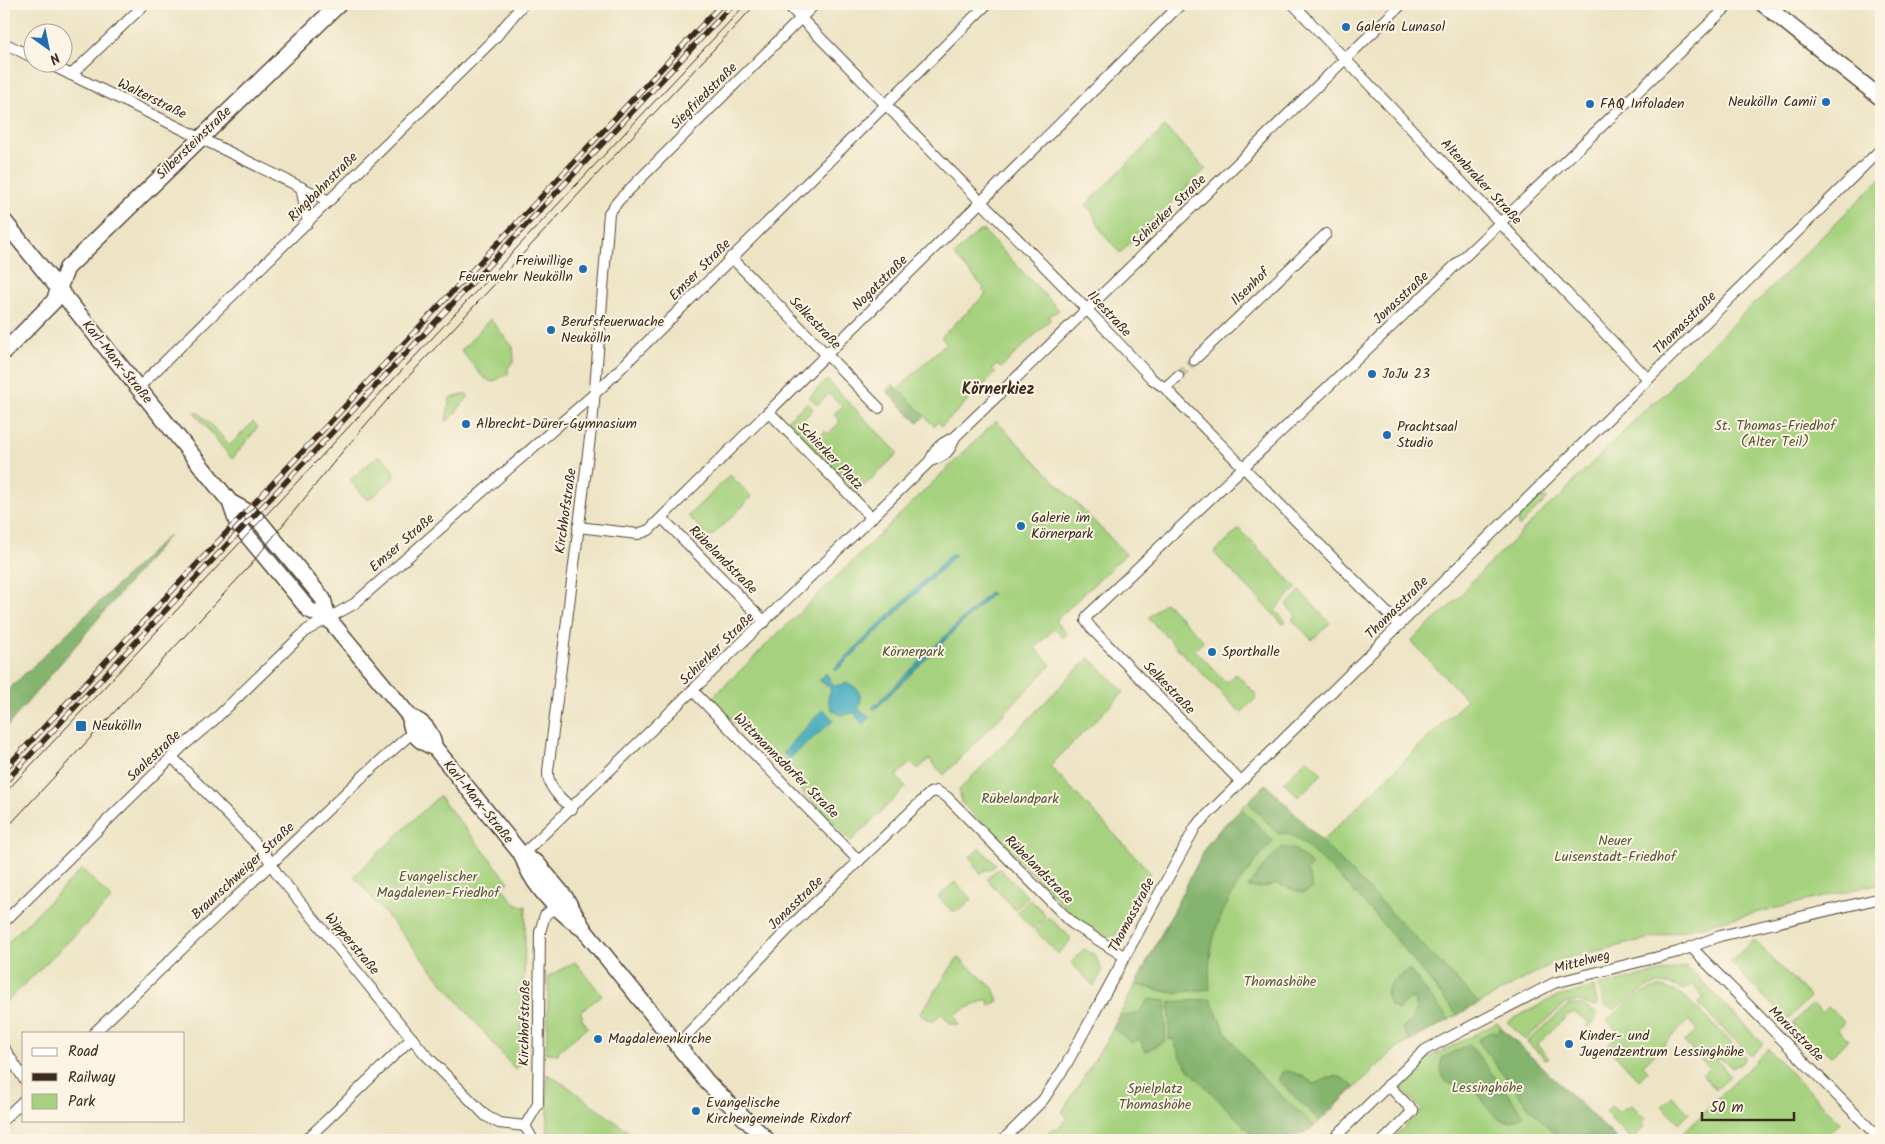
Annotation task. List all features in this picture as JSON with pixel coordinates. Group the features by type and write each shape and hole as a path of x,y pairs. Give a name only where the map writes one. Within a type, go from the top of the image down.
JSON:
{"main road":[{"name":"Silbersteinstraße","path":"4,352 54,301 67,268 339,4"},
{"path":"1763,4 1881,98"},
{"name":"Karl-Marx-Straße","path":"4,222 230,502 250,512 260,522 323,599 328,618 411,725 421,742 435,748 522,855 527,871 556,906 585,931 716,1093 767,1140"},
{"name":"Karl-Marx-Straße","path":"522,855 537,863 571,905 585,931"}],"street":[{"path":"71,76 146,4"},
{"name":"Ringbahnstraße","path":"139,387 495,38 523,4"},
{"name":"Siegfriedstraße","path":"612,208 815,4"},
{"name":"Emser Straße","path":"328,618 354,604 595,392 987,4"},
{"name":"Nogatstraße","path":"578,527 638,534 650,530 1181,4"},
{"name":"Altenbraker Straße","path":"1294,4 1648,379"},
{"name":"Schierker Straße","path":"522,855 572,809 930,461 944,456 950,451 955,437 1402,4"},
{"name":"Jonasstraße","path":"1091,612 1730,4"},
{"name":"Ilsestraße","path":"789,6 1087,310 1152,379 1166,388 1242,468 1399,625"},
{"path":"4,42 22,51"},
{"name":"Walterstraße","path":"64,72 329,201"},
{"name":"Thomasstraße","path":"1003,1140 1049,1092 1086,1030 1188,836 1205,816 1881,149"},
{"path":"301,187 308,223"},
{"name":"Kirchhofstraße","path":"572,809 552,788 548,778 548,771 595,392 608,225 612,208"},
{"name":"Ilsenhof","path":"1194,360 1326,234"},
{"name":"Selkestraße","path":"732,257 879,408"},
{"path":"1166,388 1178,376"},
{"name":"Schierker Platz","path":"769,412 872,518"},
{"name":"Rübelandstraße","path":"662,518 765,622"},
{"name":"Selkestraße","path":"1091,612 1086,621 1092,629 1240,780"},
{"name":"Saalestraße","path":"4,922 172,757 307,630 328,618"},
{"name":"Wittmannsdorfer Straße","path":"693,692 860,861"},
{"name":"Braunschweiger Straße","path":"95,1032 411,725"},
{"name":"Wipperstraße","path":"172,757 261,850 279,877 412,1038 491,1121 525,1126"},
{"name":"Jonasstraße","path":"677,1045 797,920 930,793 936,791 941,793"},
{"name":"Rübelandstraße","path":"941,793 1073,924 1125,957"},
{"name":"Mittelweg","path":"1332,1140 1425,1050 1554,982 1691,947 1720,936 1881,898"},
{"name":"Kirchhofstraße","path":"525,1126 538,1104 540,932 545,915 556,906"},
{"name":"Morusstraße","path":"1691,947 1881,1140"},
{"path":"306,1140 412,1038"},
{"path":"4,1048 22,1076"},
{"path":"1384,1140 1413,1111 1388,1085"},
{"path":"4,1119 22,1102"},
{"path":"525,1126 533,1140"}],"green space":[{"path":"1165,127 1206,169 1120,253 1104,235 1092,212 1086,205"},
{"path":"1881,178 1881,883 1559,960 1397,1048 1312,1128 1296,1133 1228,1139 1042,1140 1054,1127 1057,1130 1068,1118 1062,1112 1107,1040 1207,845 1220,829 1266,784 1321,842 1467,700 1411,641 1460,597 1471,582 1548,506 1561,497 1573,482 1650,405 1667,393 1674,382 1752,305 1761,299"},
{"path":"979,231 984,231 1059,310 1049,316 1051,319 1001,368 997,365 992,369 996,373 942,426 938,422 934,426 898,389 946,343 941,337 986,294 982,290 984,288 954,255"},
{"path":"490,319 513,347 514,362 508,367 508,374 492,382 483,377 461,351"},
{"path":"827,380 898,453 857,493 786,421 807,403 813,409 801,422 817,439 825,431 828,434 840,422 834,414 842,406 829,394 817,405 809,397"},
{"path":"893,384 925,416 918,423 886,391"},
{"path":"467,394 469,396 450,419 446,421 450,398"},
{"path":"194,412 199,413 230,445 253,422 258,427 232,459"},
{"name":"Körnerpark","path":"996,421 1126,554 1055,621 1067,634 1063,638 1054,629 1035,648 1051,665 944,775 929,759 918,769 911,762 896,776 906,787 851,841 711,699"},
{"path":"378,456 389,464 395,477 370,499 366,499 352,483 351,479"},
{"path":"730,475 752,497 710,538 688,516"},
{"path":"1536,497 1548,498 1519,527 1517,516"},
{"path":"1239,529 1297,588 1275,610 1286,621 1283,624 1214,553"},
{"path":"169,535 4,730 4,694"},
{"path":"1300,591 1330,623 1312,640 1292,620 1296,615 1286,605"},
{"path":"1165,602 1204,641 1195,650 1226,682 1236,674 1258,696 1241,713 1148,618"},
{"name":"Rübelandpark","path":"1089,657 1124,692 1050,766 1150,872 1118,934 1105,938 1077,919 962,803 959,790"},
{"path":"1307,759 1322,774 1298,797 1284,782"},
{"path":"1266,784 1479,1003 1457,1015 1380,922 1339,877 1295,837 1287,833 1278,834 1248,802"},
{"name":"Evangelischer Magdalenen-Friedhof","path":"439,796 509,882 502,888 517,905 526,906 521,1066 516,1066 516,1071 354,876"},
{"path":"1241,808 1273,841 1234,891 1217,927 1209,967 1210,989 1173,993 1136,985 1207,845"},
{"path":"1282,847 1296,850 1312,865 1307,871 1313,888 1303,893 1277,884 1258,888 1248,887 1268,861"},
{"path":"979,848 996,864 989,871 986,869 981,874 973,865 975,862 970,857"},
{"path":"999,868 1028,897 1015,910 987,879"},
{"path":"82,869 112,899 4,1004 4,946"},
{"path":"955,882 972,899 960,910 952,911 938,897"},
{"path":"1030,899 1046,915 1033,929 1017,912"},
{"path":"1048,917 1070,937 1070,941 1058,954 1035,930"},
{"path":"1754,940 1810,997 1787,1020 1730,962"},
{"path":"1084,949 1095,955 1102,971 1094,986 1071,963"},
{"path":"958,957 993,988 998,1001 990,1005 987,999 955,1014 959,1025 951,1024 941,1013 933,1022 920,1014"},
{"path":"575,962 602,995 580,1012 583,1016 581,1018 588,1027 558,1051 559,1054 546,1053 549,976"},
{"path":"1687,966 1763,1044 1751,1056 1698,1004 1704,997 1692,984 1684,990 1673,985 1654,985 1639,992 1614,1009 1604,1005 1599,986"},
{"path":"1409,969 1449,1020 1410,1041 1402,1028 1412,1021 1417,1007 1412,997 1398,1010 1390,1005 1386,993 1391,983"},
{"path":"1594,987 1597,1003 1595,1007 1579,1001 1565,1004 1525,1040 1507,1022 1553,998"},
{"path":"1663,987 1683,995 1745,1056 1743,1062 1732,1067 1720,1058 1717,1060 1730,1076 1716,1090 1702,1075 1709,1068 1684,1042 1697,1030 1689,1020 1643,1065 1648,1071 1639,1080 1607,1046 1620,1034 1608,1019 1640,995 1655,988"},
{"path":"1149,999 1166,1001 1165,1041 1146,1051 1139,1039 1132,1043 1113,1028 1120,1015 1125,1016 1137,1013"},
{"path":"1211,999 1229,1036 1241,1053 1269,1084 1314,1126 1308,1131 1288,1138 1258,1140 1190,1071 1180,1056 1173,1039 1169,1040 1170,1002"},
{"path":"1813,1004 1822,1013 1828,1007 1844,1022 1838,1029 1848,1039 1832,1056 1823,1048 1820,1051 1792,1024"},
{"path":"1569,1005 1583,1005 1597,1014 1595,1021 1588,1028 1586,1026 1589,1022 1575,1013 1568,1015 1537,1045 1549,1058 1545,1059 1527,1042"},
{"name":"Lessinghöhe","path":"1497,1023 1613,1140 1391,1140 1422,1110 1402,1089 1401,1084 1427,1059"},
{"path":"1501,1028 1618,1140 1567,1140 1546,1126 1520,1096 1478,1040 1493,1030 1495,1033"},
{"path":"1469,1044 1524,1115 1515,1120 1501,1120 1490,1111 1476,1091 1459,1088 1445,1081 1441,1070 1442,1058"},
{"path":"1768,1049 1840,1123 1822,1140 1676,1140"},
{"path":"1288,1071 1300,1075 1315,1084 1335,1076 1354,1087 1320,1121 1278,1080 1282,1072"},
{"path":"547,1074 568,1087 640,1140 548,1140"},
{"path":"1672,1096 1689,1113 1679,1123 1662,1106"},
{"path":"1632,1105 1646,1119 1642,1123 1645,1127 1636,1136 1641,1140 1632,1140 1605,1113 1611,1106 1618,1112"}],"water":[{"path":"952,553 955,556 836,671 834,669"},
{"path":"990,592 992,594 874,710 872,708"},
{"path":"826,673 834,686 847,683 858,690 861,701 858,709 870,718 863,725 854,713 841,715 831,709 828,698 831,689 819,680"},
{"path":"823,709 834,720 789,759 783,753"}],"tunnel":[{"path":"1178,376 1194,360"}],"tram line":[{"path":"4,794 746,4"},
{"path":"4,831 247,569 343,451 394,392 756,4"}],"railway":[{"path":"4,770 722,4"},
{"path":"4,783 733,4"}],"place":[{"name":"Galería Lunasol","path":"1346,27"},
{"name":"Neukölln Camii","path":"1826,102"},
{"name":"FAQ Infoladen","path":"1590,104"},
{"name":"Freiwillige Feuerwehr Neukölln","path":"583,269"},
{"name":"Berufsfeuerwache Neukölln","path":"551,330"},
{"name":"JoJu 23","path":"1372,374"},
{"name":"Albrecht-Dürer-Gymnasium","path":"466,424"},
{"name":"Prachtsaal Studio","path":"1387,435"},
{"name":"Galerie im Körnerpark","path":"1021,526"},
{"name":"Sporthalle","path":"1212,652"},
{"name":"Neukölln","path":"81,726"},
{"name":"Magdalenenkirche","path":"598,1039"},
{"name":"Kinder- und Jugendzentrum Lessinghöhe","path":"1569,1044"},
{"name":"Evangelische Kirchengemeinde Rixdorf","path":"696,1111"}],"district":[{"name":"Körnerkiez","path":"998,389"}],"park label":[{"name":"St. Thomas-Friedhof (Alter Teil)","path":"1775,434"},
{"name":"Neuer Luisenstadt-Friedhof","path":"1615,850"},
{"name":"Thomashöhe","path":"1280,982"},
{"name":"Spielplatz Thomashöhe","path":"1155,1098"}]}
